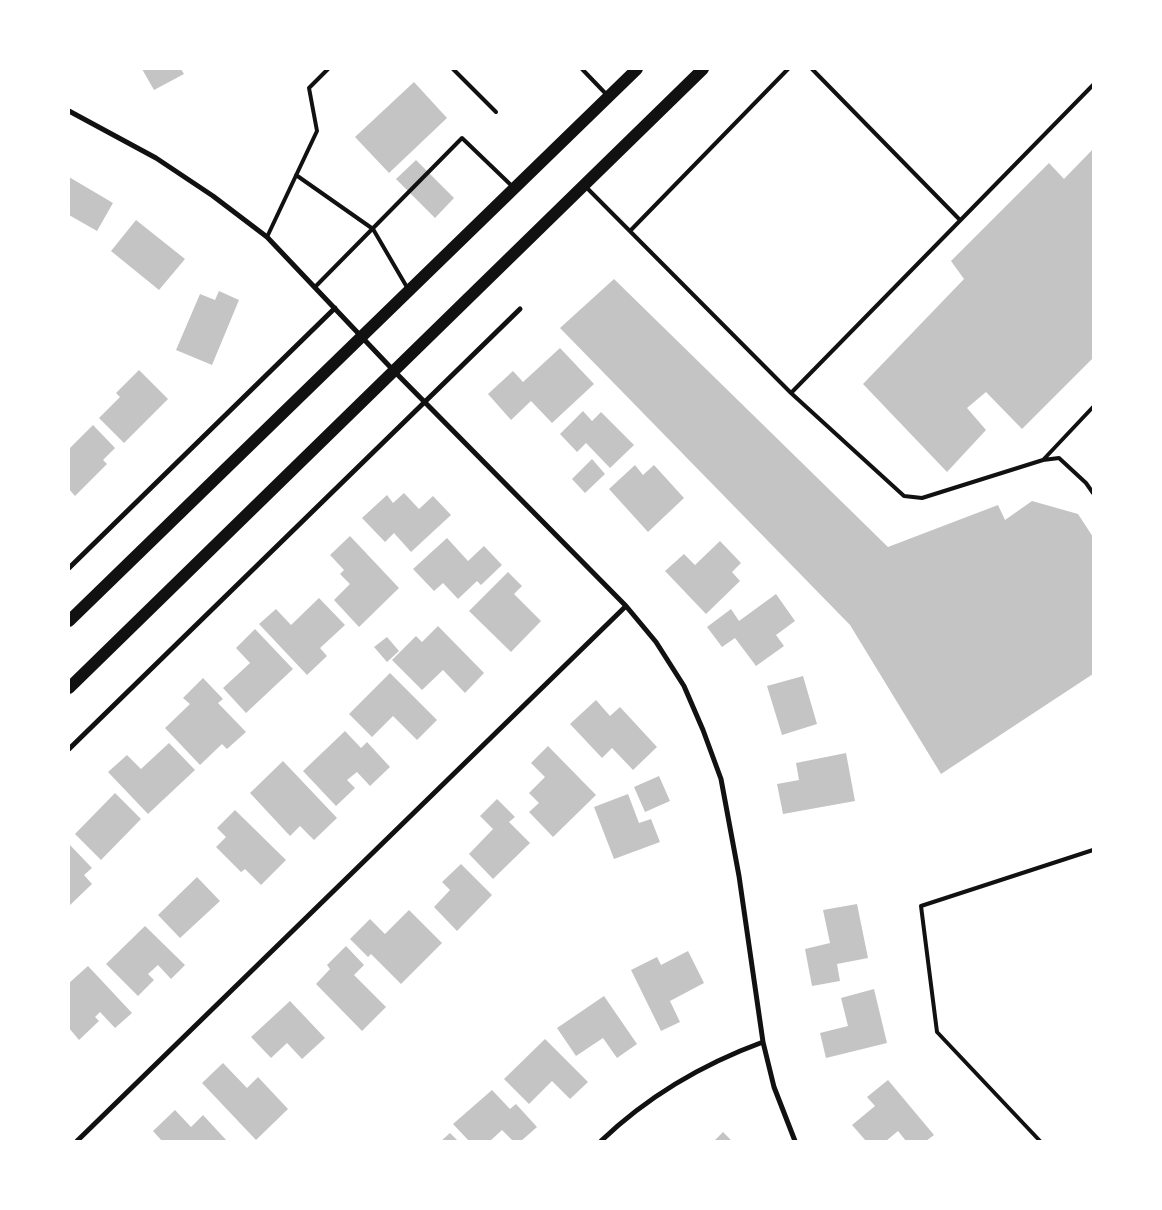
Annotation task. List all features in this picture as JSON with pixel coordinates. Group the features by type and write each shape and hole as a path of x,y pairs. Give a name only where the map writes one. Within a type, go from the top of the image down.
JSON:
{"main road":[{"path":"69,621 637,69"},
{"path":"69,688 703,69"}],"street":[{"path":"69,111 156,158 213,196 267,236 394,370 626,606 656,642 684,686 721,779 739,876 763,1042 774,1087 794,1141"},
{"path":"69,568 335,308"},
{"path":"69,749 520,309"},
{"path":"77,1141 626,606"},
{"path":"601,1141 657,1095 702,1068 763,1042"}],"lane":[{"path":"267,236 317,131 309,88 328,69"},
{"path":"453,69 496,112"},
{"path":"582,69 608,97"},
{"path":"630,231 788,69"},
{"path":"812,69 960,220"},
{"path":"791,393 1093,85"},
{"path":"315,287 462,138 514,188"},
{"path":"296,175 373,228 409,291"},
{"path":"584,185 791,393 904,496 922,498 1044,460 1059,458 1086,483 1093,493"},
{"path":"1044,460 1093,407"},
{"path":"1040,1141 936,1032 921,906 1093,850"}],"building":[{"path":"142,69 181,69 184,74 154,90"},
{"path":"414,82 447,118 389,173 355,137"},
{"path":"1093,149 1093,358 1022,429 986,392 967,408 986,430 947,472 863,384 964,279 951,261 1049,163 1064,179"},
{"path":"416,160 454,198 435,218 396,179"},
{"path":"69,177 113,203 97,231 69,215"},
{"path":"136,220 185,259 159,290 111,251"},
{"path":"614,279 888,547 998,505 1005,520 1032,501 1078,514 1093,537 1093,674 941,774 850,625 560,328"},
{"path":"219,291 239,300 212,365 176,350 200,294 215,300"},
{"path":"560,348 594,384 552,423 531,401 511,420 488,394 513,371 523,382"},
{"path":"139,370 168,399 124,443 99,418 120,397 116,393"},
{"path":"583,411 592,421 601,412 634,445 610,468 586,443 577,452 560,434"},
{"path":"93,425 115,448 103,460 107,464 75,496 69,489 69,449"},
{"path":"592,459 605,474 585,493 572,479"},
{"path":"635,465 643,475 654,465 684,498 648,532 609,489"},
{"path":"404,493 419,509 433,496 451,515 411,552 394,533 385,542 362,518 387,495 393,503"},
{"path":"350,536 399,588 359,627 334,600 350,584 340,574 344,570 330,555"},
{"path":"447,538 468,561 484,546 502,565 481,585 477,581 458,599 443,583 434,591 413,569"},
{"path":"720,541 741,563 732,572 740,581 706,614 665,571 684,554 695,565"},
{"path":"508,572 522,586 514,594 541,621 511,652 469,611"},
{"path":"776,594 795,621 776,635 784,646 756,666 735,638 722,647 707,627 731,609 739,621"},
{"path":"319,598 345,625 320,648 327,656 307,675 259,624 276,609 291,625"},
{"path":"438,626 484,673 465,693 443,670 422,690 392,660 416,636 422,642"},
{"path":"255,629 293,669 246,713 223,688 250,663 236,648"},
{"path":"387,637 399,651 387,662 374,647"},
{"path":"390,673 437,720 417,740 393,716 372,737 349,714"},
{"path":"803,676 817,724 782,735 767,686"},
{"path":"203,678 223,699 218,703 246,732 227,749 222,744 200,765 165,728 190,704 183,698"},
{"path":"596,700 610,716 620,707 657,747 633,770 612,748 602,758 570,724"},
{"path":"345,731 361,748 367,742 390,767 370,786 357,772 347,780 355,788 336,806 303,771"},
{"path":"169,743 195,770 148,814 108,772 127,755 141,769"},
{"path":"548,746 596,795 553,837 529,812 539,803 529,793 545,777 531,763"},
{"path":"846,753 855,801 783,814 777,784 799,780 796,763"},
{"path":"283,761 337,818 314,840 300,826 290,836 250,793"},
{"path":"659,776 670,801 645,812 634,787"},
{"path":"115,793 141,819 101,860 75,834"},
{"path":"628,794 639,823 651,819 660,842 614,859 594,807"},
{"path":"497,799 515,817 509,822 530,843 493,879 469,854 493,829 480,816"},
{"path":"235,810 286,860 261,885 245,869 241,872 216,847 226,837 217,828"},
{"path":"69,844 92,868 84,875 92,884 69,906"},
{"path":"461,864 492,895 457,931 434,907 450,890 442,882"},
{"path":"197,877 220,901 180,938 158,915"},
{"path":"857,904 868,958 837,964 840,981 812,986 805,949 830,943 823,910"},
{"path":"409,910 442,943 401,984 371,954 368,957 350,939 370,919 385,934"},
{"path":"145,926 185,965 171,979 158,965 148,974 154,980 138,996 106,964"},
{"path":"346,946 364,965 354,975 386,1007 362,1031 316,984 330,969 327,965"},
{"path":"688,951 704,983 670,1001 680,1022 661,1031 631,970 657,957 661,965"},
{"path":"88,966 132,1013 115,1028 100,1012 95,1017 99,1021 79,1040 69,1028 69,983"},
{"path":"874,989 887,1043 826,1058 820,1033 848,1026 841,998"},
{"path":"604,996 637,1044 617,1058 603,1038 576,1056 557,1028"},
{"path":"290,1001 325,1038 302,1059 287,1043 271,1058 251,1037"},
{"path":"545,1039 588,1082 570,1099 552,1081 529,1104 504,1079"},
{"path":"223,1063 247,1088 258,1077 288,1109 256,1140 202,1083"},
{"path":"888,1080 934,1135 926,1141 906,1141 898,1131 886,1141 866,1141 852,1125 875,1106 867,1097"},
{"path":"492,1090 510,1109 516,1104 537,1127 521,1141 513,1141 502,1130 490,1141 469,1141 453,1124"},
{"path":"175,1110 191,1127 203,1115 227,1141 162,1141 153,1131"},
{"path":"723,1132 732,1141 714,1141"},
{"path":"450,1133 458,1141 441,1141"}]}
